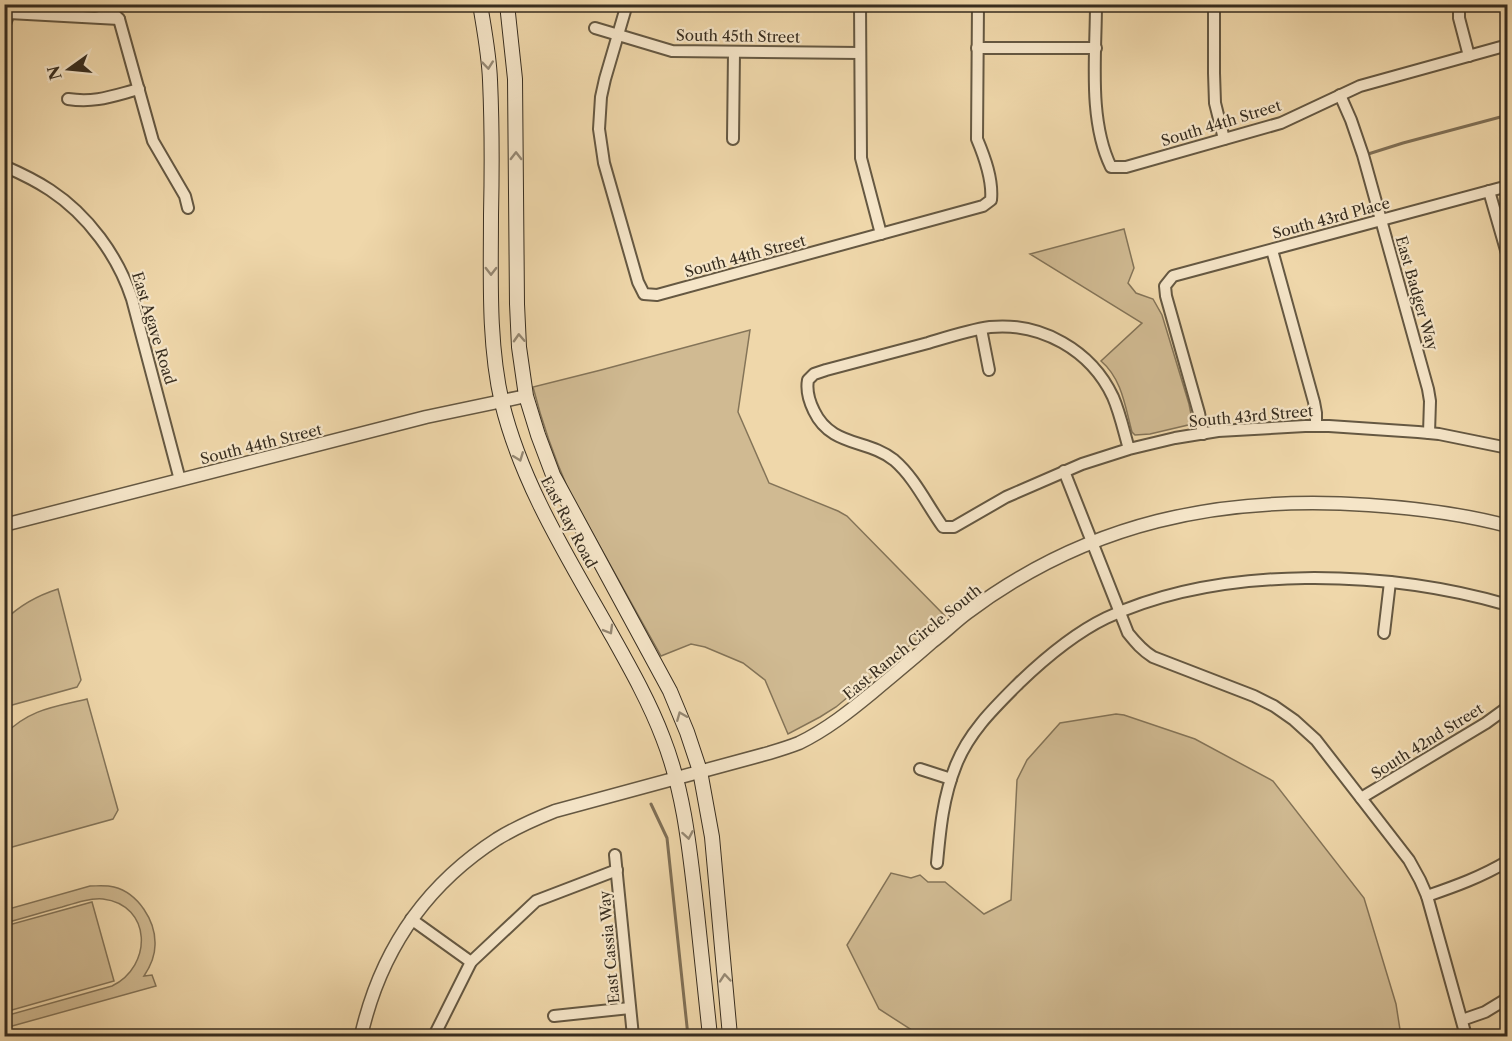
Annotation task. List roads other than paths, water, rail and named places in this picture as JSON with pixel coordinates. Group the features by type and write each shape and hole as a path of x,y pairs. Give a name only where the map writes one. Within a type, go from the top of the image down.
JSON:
{"main road":[{"name":"East Ray Road","path":"480,4 490,78 491,310 494,352 502,401 512,439 530,484 648,703 664,740 688,775 712,837 730,1036"},
{"name":"East Ray Road","path":"507,4 515,79 519,347 526,396 553,475 670,691 687,732 690,844 710,1036"},
{"path":"708,1018 728,1015"}],"street":[{"path":"62,4 91,6 111,11 119,19 153,141 185,196 188,208"},
{"path":"618,35 627,4"},
{"path":"860,4 861,158 881,234"},
{"path":"978,4 978,48 1096,48 1096,4"},
{"path":"1214,4 1215,103 1224,139"},
{"path":"1459,4 1459,18 1468,56"},
{"path":"4,27 10,9 119,19"},
{"name":"South 45th Street","path":"595,28 672,51 860,53"},
{"name":"South 44th Street","path":"618,35 601,97 599,129 604,163 638,282 644,294 657,295 983,206 991,200 992,189 977,139 978,48"},
{"name":"South 44th Street","path":"1096,48 1096,100 1105,153 1111,166 1126,167 1281,123 1360,86 1508,45"},
{"path":"734,52 734,139"},
{"path":"68,99 96,100 138,89"},
{"name":"East Badger Way","path":"1340,95 1357,135 1428,389 1429,433"},
{"name":"East Agave Road","path":"4,166 43,185 70,205 93,229 121,271 132,299 180,480"},
{"name":"South 43rd Place","path":"1203,434 1166,296 1165,285 1173,276 1508,186"},
{"path":"1489,191 1508,257"},
{"path":"1272,250 1314,402 1316,426"},
{"path":"989,370 981,329 1003,326 1024,328 1049,335 1070,346 1090,363 1105,382 1113,397 1129,449"},
{"name":"South 43rd Street","path":"981,329 826,370 814,374 807,380 808,396 813,409 826,429 885,454 903,468 943,527 954,527 1006,497 1064,471 1129,449 1203,434 1316,426 1429,433 1508,448"},
{"name":"South 44th Street","path":"4,525 426,417 526,396"},
{"path":"1064,471 1128,633 1136,644 1153,657 1254,696 1294,720 1316,740 1409,860 1427,896 1466,1036"},
{"name":"East Ranch Circle South","path":"361,1036 377,980 411,919 457,869 497,839 555,811 798,744 844,716 966,614 1006,585 1091,541 1185,514 1284,503 1344,503 1403,507 1508,526"},
{"path":"937,863 947,788 956,765 974,732 1036,667 1069,640 1106,618 1176,594 1202,588 1248,581 1323,578 1416,585 1467,594 1508,605"},
{"path":"1384,633 1390,582"},
{"name":"South 42nd Street","path":"1361,798 1486,723 1508,706"},
{"path":"920,769 951,779"},
{"name":"East Cassia Way","path":"615,855 633,1036"},
{"path":"1427,896 1467,882 1508,861"},
{"path":"437,1036 471,962 536,901 617,870"},
{"path":"411,919 471,962"},
{"path":"1462,1020 1485,1012 1508,998"},
{"path":"554,1016 630,1008"}],"waterway":[{"path":"1365,155 1508,115"},
{"path":"651,804 667,838 688,1036"}]}
